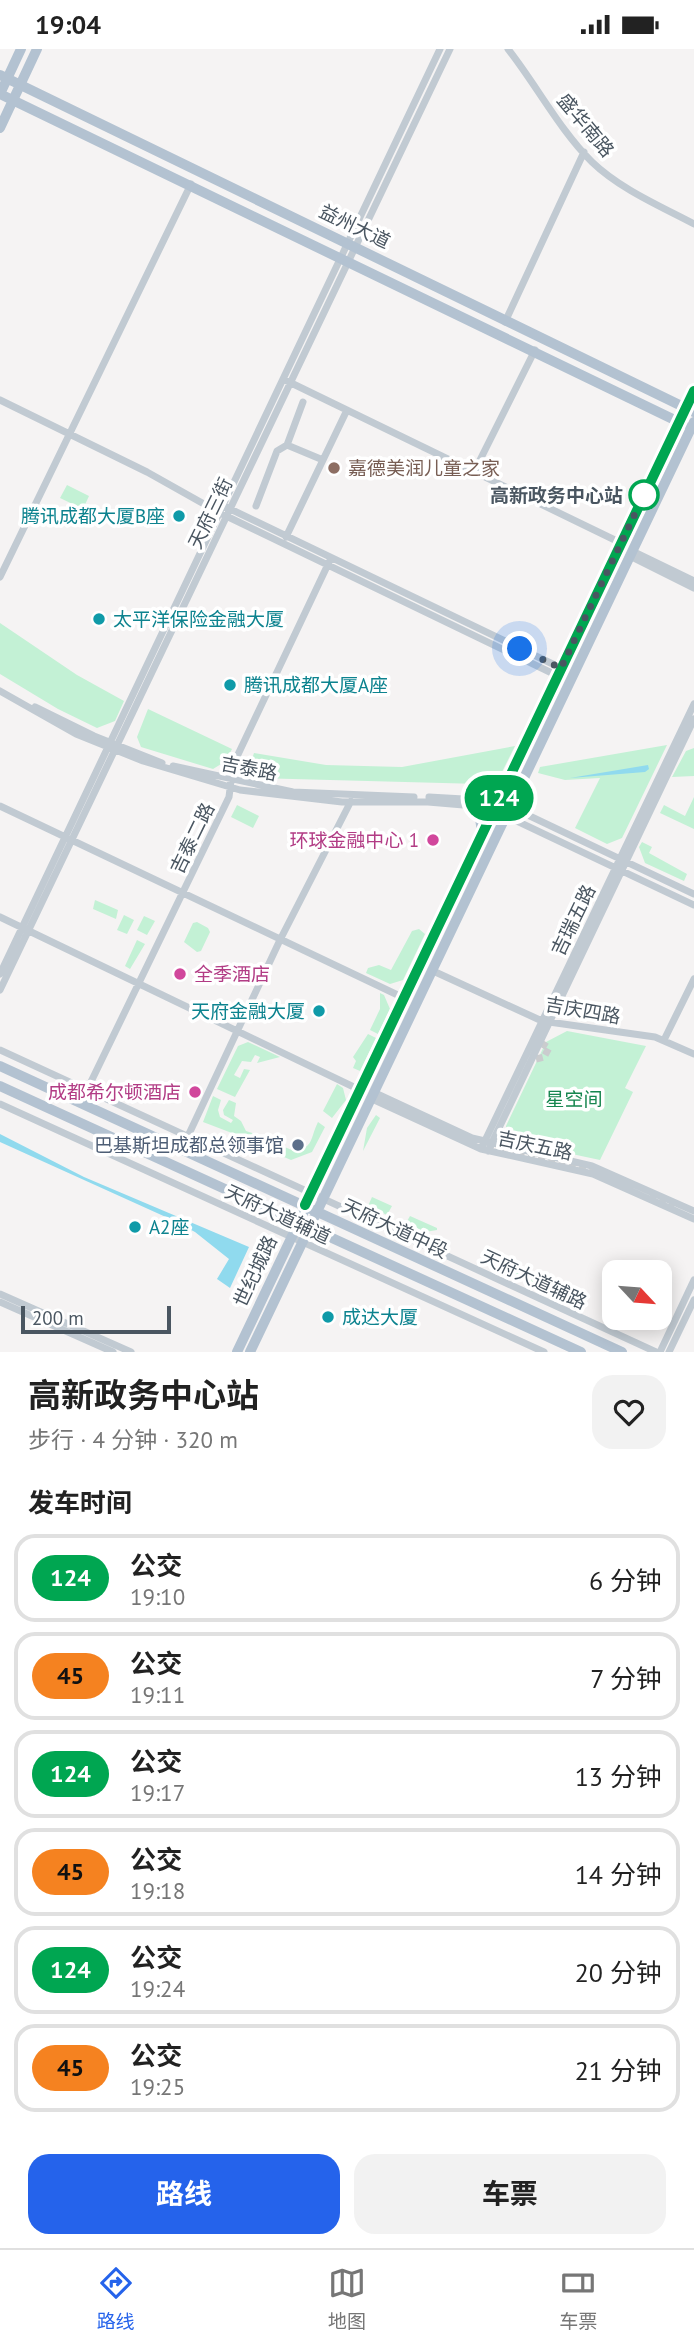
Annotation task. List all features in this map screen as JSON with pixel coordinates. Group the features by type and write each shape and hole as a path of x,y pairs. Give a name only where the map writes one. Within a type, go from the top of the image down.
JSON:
{"main road":[{"path":"0,94 4,77 21,49"},
{"path":"0,128 37,49"},
{"name":"益州大道","path":"4,77 690,410"},
{"name":"益州大道","path":"0,94 679,422 693,426"},
{"name":"世纪城路","path":"250,1352 296,1239 297,1221 679,422 690,410 694,391"},
{"name":"世纪城路","path":"237,1352 296,1239 309,1227 693,426"},
{"path":"470,805 483,821 479,841"},
{"name":"天府大道中段","path":"0,1066 622,1352"},
{"name":"天府大道中段","path":"0,1086 581,1352"}],"street":[{"name":"天府三街","path":"0,990 25,930 345,259 440,49"},
{"name":"天府三街","path":"352,244 450,49"},
{"name":"盛华南路","path":"508,49 595,164 646,199 694,224"},
{"path":"505,321 584,152"},
{"path":"0,577 191,184"},
{"path":"474,472 535,351"},
{"path":"286,381 621,543"},
{"path":"0,400 203,502 286,537 330,561"},
{"path":"256,506 277,451 287,445 303,403"},
{"path":"286,537 347,410"},
{"path":"287,445 323,460"},
{"path":"225,511 560,672"},
{"path":"631,554 694,581"},
{"path":"631,554 694,588"},
{"name":"吉泰二路","path":"87,1090 229,797 233,765 330,561"},
{"name":"吉泰路","path":"2,691 76,734 230,784 352,800 496,805 508,811"},
{"name":"吉瑞五路","path":"623,860 694,704"},
{"name":"吉瑞五路","path":"486,1146 618,869 691,734 694,719"},
{"path":"188,1136 280,940 352,800"},
{"name":"吉泰路","path":"352,800 496,805"},
{"path":"0,806 404,998"},
{"path":"508,811 623,860 694,894"},
{"path":"508,811 618,869 694,905"},
{"path":"0,917 360,1090"},
{"name":"天府三街","path":"0,974 25,930"},
{"name":"吉庆四路","path":"431,970 546,1021 664,1040 694,1054"},
{"path":"664,1040 694,979"},
{"name":"吉瑞五路","path":"486,1146 534,1058 546,1021"},
{"name":"天府大道辅道","path":"0,1050 323,1198"},
{"name":"吉庆五路","path":"372,1095 486,1146 593,1174 694,1219"},
{"name":"天府大道辅道","path":"0,1104 544,1352"},
{"name":"吉庆五路","path":"486,1146 592,1166 694,1212"},
{"name":"天府大道辅路","path":"323,1198 658,1352"},
{"path":"658,1352 694,1280"},
{"path":"0,1294 131,1352"},
{"path":"669,1352 694,1300"},
{"path":"0,1302 113,1352"}],"green space":[{"path":"67,485 89,496 83,509 60,498"},
{"path":"0,623 77,675 124,701 115,721 97,728 58,709 0,674"},
{"path":"148,709 232,749 226,761 213,769 141,747 137,737"},
{"path":"667,745 622,838 607,844 575,828 600,778 565,780 538,773 540,767"},
{"path":"515,746 500,776 480,784 255,778 248,771 254,753 326,765 402,767"},
{"path":"694,748 694,776 672,777 686,751"},
{"path":"694,797 694,829 660,813 664,805 685,816"},
{"path":"237,805 259,816 253,828 231,817"},
{"path":"642,842 652,847 649,853 687,874 684,881 645,863 639,847"},
{"path":"95,900 118,910 116,919 93,909"},
{"path":"124,915 134,920 127,934 117,930"},
{"path":"144,916 155,921 147,935 137,930"},
{"path":"197,922 210,932 201,951 197,952 184,942 193,923"},
{"path":"419,929 425,934 403,980 390,984 366,973 368,968 379,965 391,970 412,931"},
{"path":"137,940 145,944 130,969 125,966"},
{"path":"380,993 384,995 390,1009 378,1034 370,1030 380,1009"},
{"name":"星空间","path":"567,1031 646,1046 625,1088 633,1092 600,1160 511,1141 506,1135 506,1126 546,1042"},
{"path":"368,1034 376,1038 360,1071 353,1068 356,1061 353,1057"},
{"path":"248,1042 280,1057 257,1063 260,1057 255,1055 251,1062 242,1061 234,1075 240,1078 244,1069 250,1070 235,1097 217,1089 238,1046"},
{"path":"337,1084 343,1088 346,1100 332,1118 323,1111"},
{"path":"213,1096 221,1100 218,1110 220,1117 231,1123 233,1120 224,1115 223,1110 229,1100 236,1103 234,1116 241,1121 246,1131 267,1138 266,1145 258,1147 245,1138 203,1122"},
{"path":"376,1115 380,1118 363,1151 367,1128"},
{"path":"318,1122 325,1127 312,1152 291,1160 277,1154 280,1145 294,1151 308,1145"},
{"path":"372,1197 392,1206 387,1215 368,1206"},
{"path":"410,1216 437,1230 425,1232 406,1223"},
{"path":"512,1262 540,1276 535,1285 508,1270"}],"water":[{"path":"648,765 649,769 645,772 570,778"},
{"path":"0,1134 84,1177 249,1247 230,1288 217,1279 229,1259 195,1232 0,1142"}],"tunnel":[{"path":"536,1040 549,1048 544,1057 536,1059"},
{"path":"487,1146 598,1172"},
{"path":"650,1195 674,1207"}],"bus line":[{"name":"124","path":"305,1205 694,391"}],"place":[{"name":"嘉德美润儿童之家","path":"334,468"},
{"name":"高新政务中心站","path":"644,495"},
{"name":"腾讯成都大厦B座","path":"179,516"},
{"name":"太平洋保险金融大厦","path":"99,619"},
{"name":"腾讯成都大厦A座","path":"230,685"},
{"name":"环球金融中心 1","path":"433,840"},
{"name":"全季酒店","path":"180,974"},
{"name":"天府金融大厦","path":"319,1011"},
{"name":"成都希尔顿酒店","path":"195,1092"},
{"name":"巴基斯坦成都总领事馆","path":"298,1145"},
{"name":"A2座","path":"135,1227"},
{"name":"成达大厦","path":"328,1317"}],"route":[{"path":"520,649 561,668 644,495"}]}
